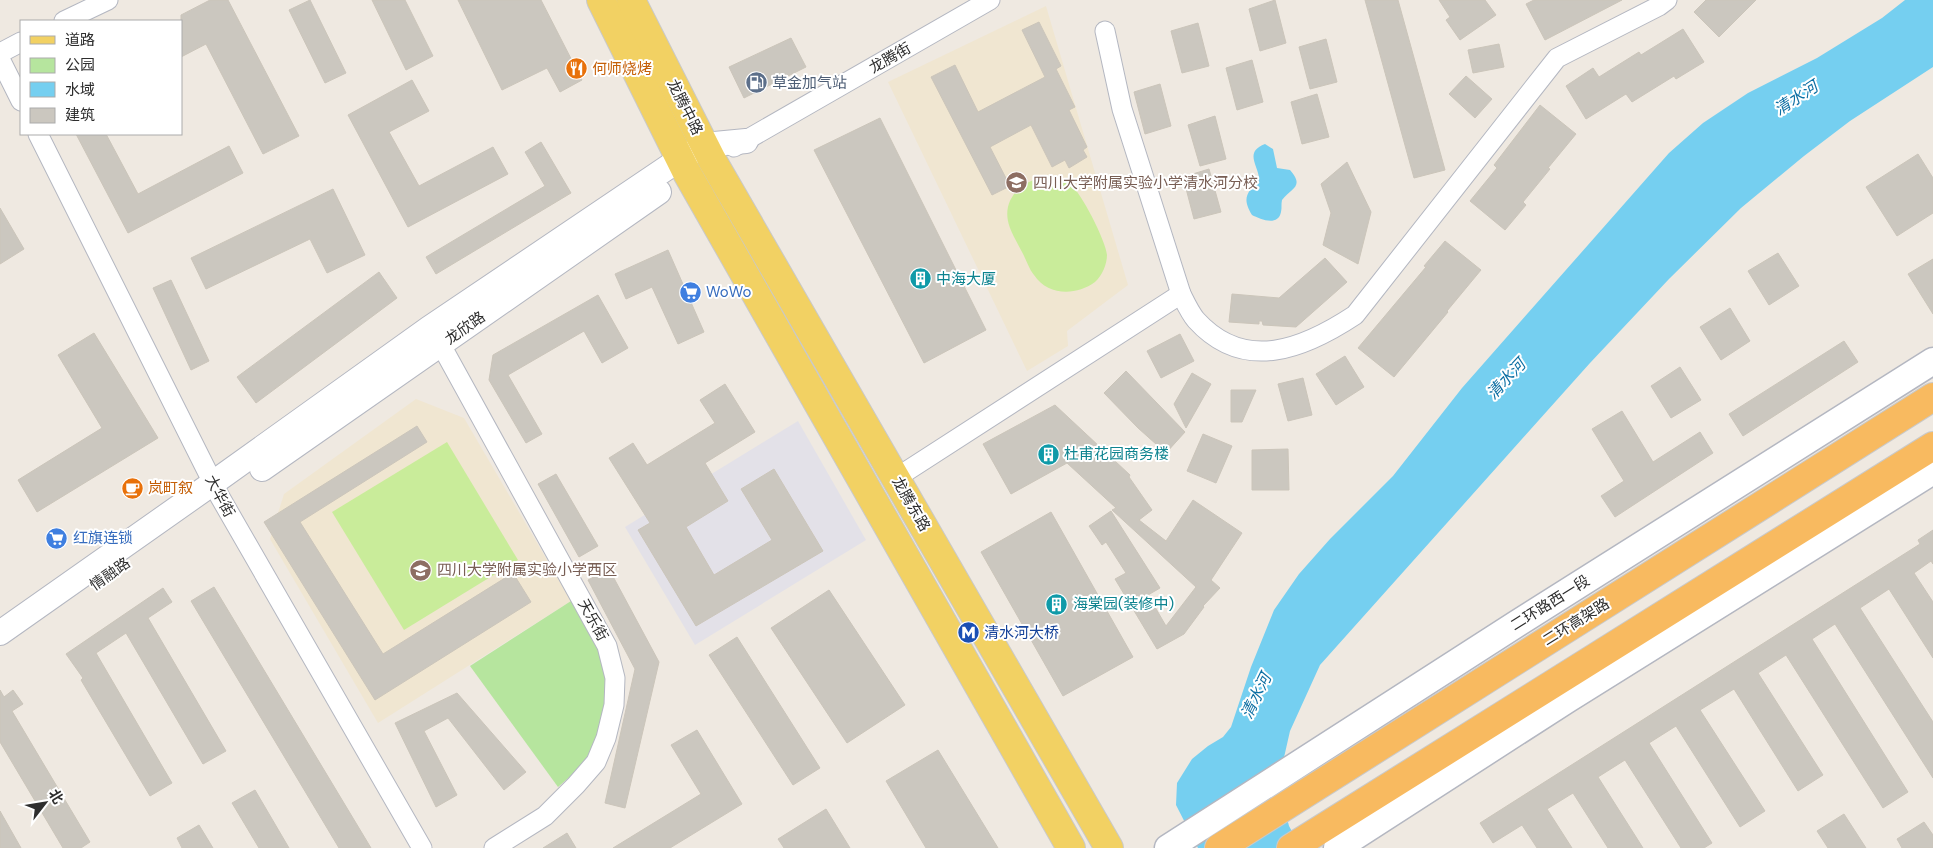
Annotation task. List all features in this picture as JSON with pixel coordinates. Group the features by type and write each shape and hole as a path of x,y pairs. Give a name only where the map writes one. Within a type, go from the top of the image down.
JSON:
{"highway":[{"name":"二环高架路","path":"1219,848 1933,397"},
{"path":"1292,848 1933,446"}],"main road":[{"name":"龙腾中路","path":"601,0 683,166"},
{"name":"龙腾中路","path":"631,0 708,153"},
{"name":"龙腾东路","path":"708,153 1109,848"},
{"name":"龙腾东路","path":"683,166 1071,848"},
{"name":"二环路西一段","path":"1171,846 1518,623 1933,361"},
{"path":"1341,845 1568,699 1933,471"}],"street":[{"path":"66,20 108,0"},
{"name":"龙腾街","path":"746,141 990,0"},
{"path":"1105,31 1122,109 1181,294 1195,320 1214,336 1239,348 1253,351 1274,351 1298,345 1330,332 1355,314 1557,58 1660,6 1667,0"},
{"path":"0,52 20,42"},
{"path":"0,59 20,99"},
{"name":"大华街","path":"38,135 216,490 422,848"},
{"path":"708,153 746,141"},
{"name":"龙欣路","path":"216,490 441,345 683,166 708,153"},
{"path":"0,633 216,490 428,329 683,166"},
{"path":"896,478 1181,294"},
{"name":"天乐街","path":"441,345 608,646 615,678 614,705 606,738 596,762 545,816 494,848"},
{"name":"情融路","path":"0,652 216,490"}],"shaded area":[{"name":"四川大学附属实验小学清水河分校","path":"1046,6 1128,285 1067,331 1068,346 1027,371 888,82"},
{"name":"四川大学附属实验小学西区","path":"416,399 464,418 571,601 378,723 270,539 284,494"},
{"path":"798,421 866,540 695,645 625,527"}],"green space":[{"path":"1049,176 1065,181 1075,189 1092,217 1106,248 1106,262 1100,277 1087,287 1079,290 1063,292 1047,287 1040,282 1031,270 1007,218 1011,200 1022,186 1030,181"},
{"path":"447,442 518,560 404,630 332,512"},
{"path":"571,601 598,650 606,674 606,710 598,740 580,768 558,787 470,666"}],"water":[{"name":"清水河","path":"1905,0 1933,0 1933,67 1850,121 1741,208 1669,279 1590,363 1320,665 1290,731 1278,784 1289,826 1301,848 1198,848 1176,805 1177,783 1192,759 1223,737 1231,727 1251,667 1274,610 1299,574 1330,539 1393,476 1462,388 1669,153 1703,123 1748,93 1817,58 1882,18"},
{"path":"1265,144 1273,149 1277,168 1290,170 1296,180 1295,187 1282,200 1279,217 1273,221 1264,220 1252,215 1246,199 1259,178 1254,159 1255,151"}],"building":[{"path":"210,0 228,0 299,136 263,154 206,44 182,56 181,15"},
{"path":"310,0 346,73 325,83 289,10"},
{"path":"372,0 405,0 433,56 406,70"},
{"path":"458,0 541,0 582,80 560,92 547,68 502,90"},
{"path":"1275,0 1286,43 1260,51 1249,9"},
{"path":"1365,0 1398,0 1445,170 1414,178"},
{"path":"1439,0 1485,0 1496,15 1460,40 1446,20 1450,17"},
{"path":"1534,0 1622,0 1545,40 1526,4"},
{"path":"1706,0 1756,0 1719,37 1694,12"},
{"path":"1039,22 1061,66 1056,69 1075,107 1069,110 1087,147 1083,150 1087,157 1069,168 1065,160 1052,167 1031,125 990,147 1010,186 992,195 931,77 955,65 978,112 1045,77 1022,30"},
{"path":"1198,23 1209,66 1182,73 1171,31"},
{"path":"1683,29 1704,62 1676,79 1674,76 1632,102 1626,94 1586,119 1566,86 1593,68 1599,77 1639,52 1641,55"},
{"name":"草金加气站","path":"791,38 806,67 744,98 729,67"},
{"path":"1326,39 1337,82 1310,89 1299,47"},
{"path":"1499,44 1504,67 1473,73 1468,50"},
{"path":"1252,60 1263,102 1237,110 1226,68"},
{"path":"1466,76 1492,99 1475,118 1449,94"},
{"path":"412,80 429,111 389,132 419,186 493,147 508,174 408,227 348,115"},
{"path":"1160,84 1171,126 1145,134 1134,92"},
{"path":"1317,94 1329,137 1302,144 1291,102"},
{"path":"1540,105 1576,134 1548,168 1550,169 1523,202 1526,205 1505,230 1470,201 1497,168 1494,165"},
{"path":"1215,116 1226,159 1200,166 1188,125"},
{"name":"中海大厦","path":"880,118 986,330 924,363 814,150"},
{"path":"77,135 107,135 138,194 229,146 243,173 128,233"},
{"path":"541,142 571,193 436,274 426,257 545,186 525,152"},
{"path":"1918,154 1933,178 1933,213 1897,236 1866,187"},
{"path":"1347,162 1371,212 1358,264 1323,245 1331,213 1321,184"},
{"path":"1209,169 1221,212 1194,219 1183,177"},
{"path":"333,189 365,255 327,273 310,239 206,289 191,258"},
{"path":"0,208 24,249 0,264"},
{"path":"1445,241 1481,270 1394,377 1358,348 1426,267 1424,266"},
{"path":"668,250 704,332 678,344 652,287 626,299 615,274"},
{"path":"1778,253 1799,286 1769,305 1748,271"},
{"path":"1325,258 1347,282 1296,327 1263,325 1262,321 1259,321 1259,324 1229,322 1232,294 1279,298"},
{"path":"1933,259 1933,314 1908,274"},
{"path":"379,272 397,298 256,403 237,377"},
{"path":"171,280 209,361 191,370 153,288"},
{"path":"598,295 628,348 602,363 584,331 508,375 542,434 526,443 489,380 493,355"},
{"path":"1730,308 1750,341 1721,360 1700,327"},
{"path":"94,333 158,438 37,512 18,480 102,428 58,355"},
{"path":"1180,334 1194,361 1161,378 1147,351"},
{"path":"1844,341 1858,362 1743,436 1729,414"},
{"path":"1345,356 1364,387 1336,405 1316,374"},
{"path":"1680,367 1701,400 1671,418 1651,386"},
{"path":"1126,371 1185,432 1166,453 1138,428 1104,393"},
{"path":"1192,373 1211,384 1186,428 1174,404"},
{"path":"1303,378 1312,415 1288,421 1278,384"},
{"path":"725,384 755,432 705,463 728,501 686,527 714,575 772,540 741,489 774,469 823,551 696,626 638,530 650,523 609,458 633,443 647,465 715,423 700,400"},
{"path":"1231,390 1256,390 1242,422 1231,422"},
{"path":"1055,405 1130,475 1129,477 1152,510 1139,520 1166,541 1193,500 1242,533 1211,580 1220,588 1203,606 1184,634 1157,649 1115,579 1126,573 1106,542 1102,545 1089,526 1111,511 1160,588 1148,595 1166,626 1196,587 1112,510 1116,508 1067,463 1011,494 983,444"},
{"path":"1622,411 1653,462 1700,432 1713,453 1615,517 1601,496 1624,481 1592,429"},
{"path":"417,426 427,442 300,522 383,654 513,573 531,602 375,700 264,522"},
{"path":"1203,434 1232,446 1216,483 1187,471"},
{"path":"1288,449 1289,490 1252,490 1252,450"},
{"path":"556,474 598,546 579,557 538,484"},
{"name":"海棠园(装修中)","path":"1051,512 1133,657 1063,696 981,552"},
{"path":"1933,530 1933,564 1931,561 1914,573 1933,602 1933,658 1889,589 1860,608 1933,722 1933,778 1835,624 1812,639 1908,792 1883,808 1786,655 1758,673 1823,775 1798,791 1734,689 1700,710 1765,811 1740,827 1676,726 1649,743 1712,843 1704,848 1681,848 1625,760 1598,777 1643,848 1608,848 1573,793 1547,809 1572,848 1537,848 1522,825 1493,843 1480,823 1920,544 1918,540"},
{"path":"609,569 659,662 625,808 605,803 635,669 588,580"},
{"path":"214,587 371,848 339,848 191,601"},
{"path":"163,588 172,602 148,618 226,751 203,764 126,633 96,653 172,783 150,796 81,680 83,678 66,654"},
{"path":"829,590 905,705 847,743 771,628"},
{"path":"737,637 820,768 793,785 709,655"},
{"path":"0,690 4,697 13,690 23,704 12,711 90,842 81,848 63,848 0,742"},
{"path":"457,693 526,772 504,790 448,718 424,731 457,795 436,807 395,723"},
{"path":"697,730 742,804 670,848 613,848 701,794 671,745"},
{"path":"938,750 998,848 926,848 886,781"},
{"path":"255,790 289,848 259,848 232,803"},
{"path":"826,809 850,848 784,848 778,839"},
{"path":"0,811 21,848 0,848"},
{"path":"1844,814 1866,848 1828,848 1817,831"},
{"path":"1924,822 1933,835 1933,848 1902,848 1897,839"},
{"path":"199,825 213,848 182,848 177,838"},
{"path":"567,833 576,848 543,848"}],"place":[{"name":"何师烧烤","path":"576,69"},
{"name":"草金加气站","path":"756,83"},
{"name":"四川大学附属实验小学清水河分校","path":"1017,183"},
{"name":"中海大厦","path":"920,279"},
{"name":"WoWo","path":"690,292"},
{"name":"杜甫花园商务楼","path":"1048,454"},
{"name":"岚町叙","path":"132,488"},
{"name":"红旗连锁","path":"57,538"},
{"name":"四川大学附属实验小学西区","path":"421,570"},
{"name":"海棠园(装修中)","path":"1057,604"},
{"name":"清水河大桥","path":"968,633"}]}
